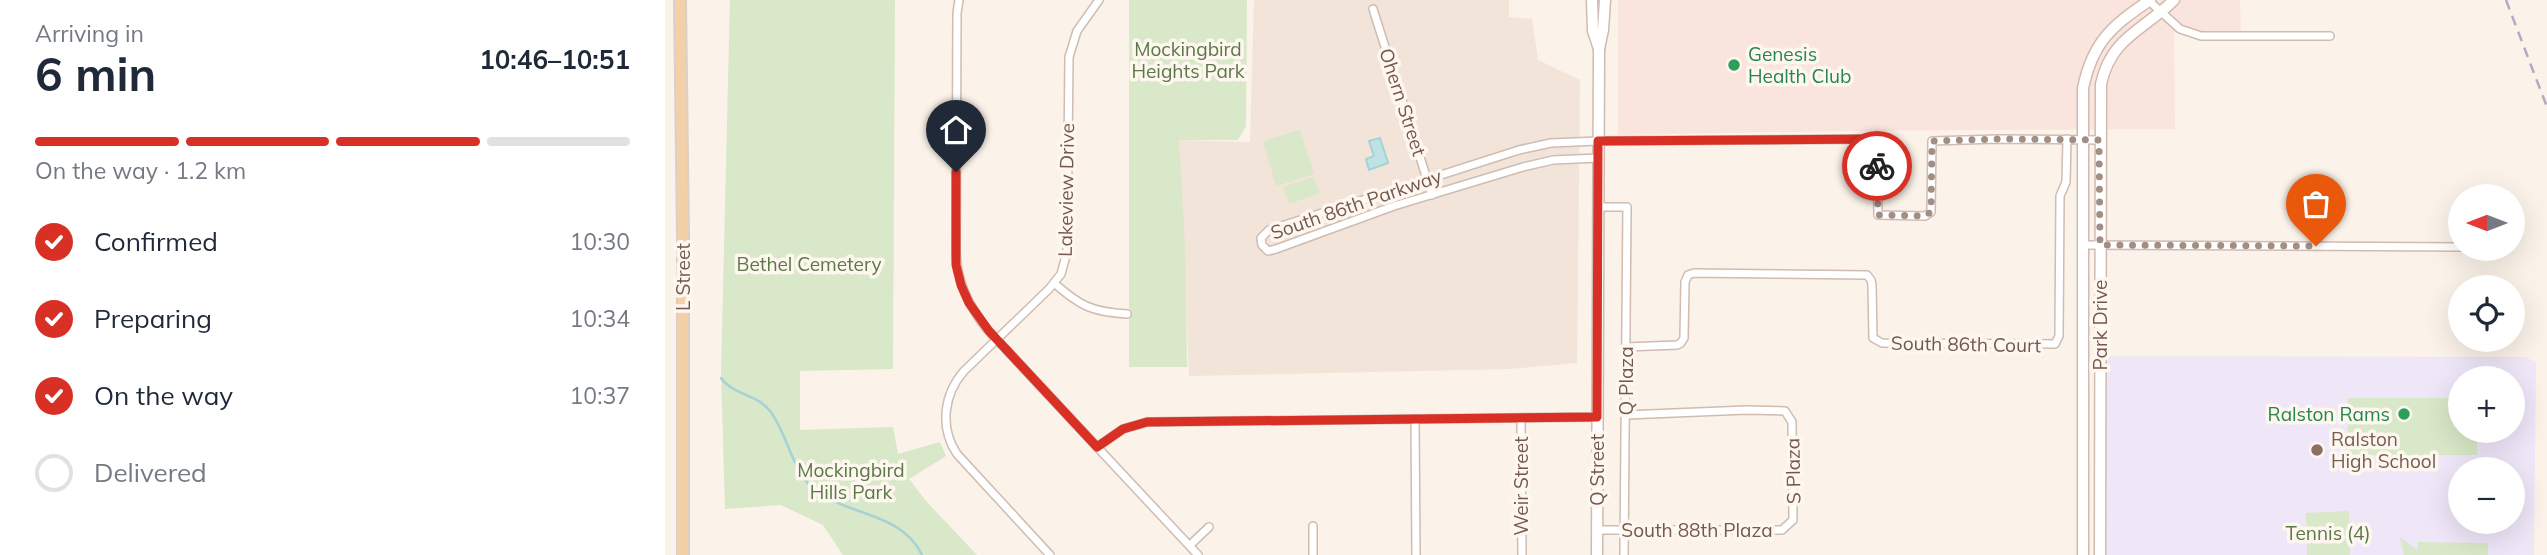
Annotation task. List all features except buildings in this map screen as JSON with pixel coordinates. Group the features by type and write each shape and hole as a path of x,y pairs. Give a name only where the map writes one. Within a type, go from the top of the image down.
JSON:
{"main road":[{"name":"L Street","path":"680,0 683,555"}],"street":[{"name":"Q Street","path":"1591,0 1593,31 1599,49"},
{"name":"Q Street","path":"1597,555 1599,49 1605,0"},
{"name":"Park Drive","path":"2083,555 2083,88 2095,51 2113,26 2149,0"},
{"path":"2149,0 2186,32 2201,36 2330,36"},
{"name":"Park Drive","path":"2100,555 2101,84 2110,58 2120,43 2173,0"},
{"name":"Lakeview Drive","path":"1050,555 957,454 948,435 947,401 953,385 964,371 1061,274 1067,252 1069,57 1077,31 1095,1"},
{"path":"958,4 956,265 961,285 969,303 996,340 1198,555"},
{"name":"Ohern Street","path":"1373,9 1432,195"},
{"name":"South 86th Parkway","path":"1598,159 1553,160 1510,171 1394,206 1268,251 1262,245 1261,238 1269,230 1504,155 1551,143 1872,139 1876,142 1878,215 1930,215 1932,141 2067,139"},
{"path":"2067,139 2099,140"},
{"name":"South 86th Court","path":"1626,347 1681,343 1684,338 1685,282 1688,275 1694,273 1864,274 1869,277 1872,285 1874,340 1882,343 2052,345 2059,337 2060,196 2066,183 2067,139"},
{"path":"1563,143 1564,160"},
{"path":"1504,155 1510,171"},
{"path":"1387,192 1394,206"},
{"name":"Q Plaza","path":"1598,207 1627,206 1624,555"},
{"path":"1307,218 1312,235"},
{"path":"2082,245 2448,247"},
{"path":"1054,283 1072,300 1087,308 1103,313 1127,314"},
{"name":"S Plaza","path":"1626,415 1781,410 1789,415 1792,422 1793,520"},
{"path":"1097,447 1123,429 1147,422 1597,417"},
{"name":"Weir Street","path":"1521,418 1522,555"},
{"path":"1415,419 1416,555"},
{"name":"South 88th Plaza","path":"1597,530 1782,530 1793,520"},
{"path":"1313,526 1313,555"},
{"path":"1190,545 1209,527"}],"shaded area":[{"path":"1254,0 1509,0 1509,17 1532,19 1538,60 1580,80 1577,363 1509,369 1189,376 1179,140 1250,142"},
{"path":"1618,0 2240,0 2241,32 2174,33 2175,129 1618,135"},
{"name":"Ralston High School","path":"2100,356 2525,357 2536,362 2534,555 2100,555"}],"green space":[{"name":"Bethel Cemetery","path":"730,0 895,0 893,369 800,371 800,430 893,427 898,454 940,442 946,456 909,479 977,555 843,555 823,525 781,505 725,509 721,372"},
{"name":"Mockingbird Heights Park","path":"1129,0 1247,0 1246,126 1238,140 1179,140 1185,245 1187,367 1129,367"},
{"path":"1300,130 1314,174 1276,186 1263,141"},
{"path":"1314,177 1320,193 1289,204 1283,187"},
{"name":"Ralston Rams","path":"2348,398 2448,398 2448,443 2477,443 2477,455 2348,455"},
{"name":"Tennis (4)","path":"2349,511 2350,555 2307,555 2306,513"},
{"path":"2400,537 2417,550 2418,542 2488,543 2488,555 2404,555"}],"water":[{"path":"1380,138 1388,163 1369,170 1366,159 1374,156 1369,141"}],"waterway":[{"path":"721,378 726,384 759,401 770,411 804,479 813,489 836,502 891,524 904,532 922,555"}],"railway":[{"path":"2506,0 2547,107"}],"way so far":[{"path":"1877,166 1878,215 1925,216 1931,212 1932,141 2099,140 2100,245 2316,246"}],"place":[{"name":"Genesis Health Club","path":"1734,65"},
{"name":"Ralston Rams","path":"2404,414"},
{"name":"Ralston High School","path":"2317,450"}],"route":[{"path":"956,172 956,265 969,303 989,331 1097,447 1123,429 1147,422 1597,417 1598,141 1872,139 1877,145 1877,166"}],"park label":[{"name":"Mockingbird Hills Park","path":"851,481"}]}
